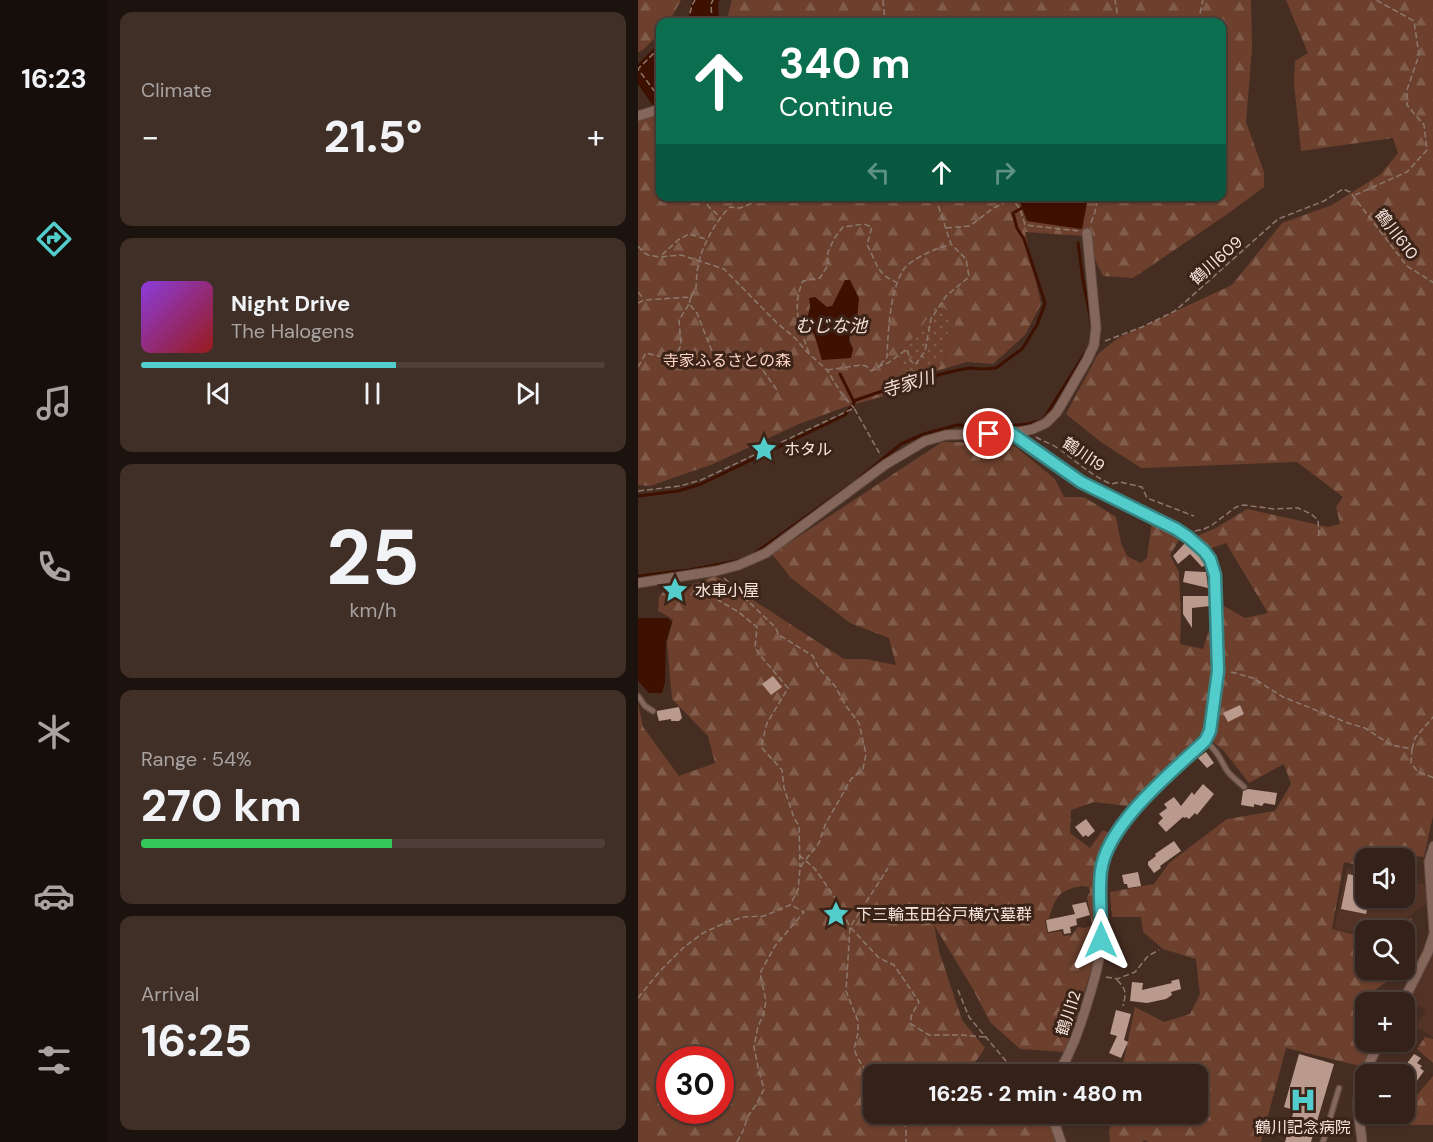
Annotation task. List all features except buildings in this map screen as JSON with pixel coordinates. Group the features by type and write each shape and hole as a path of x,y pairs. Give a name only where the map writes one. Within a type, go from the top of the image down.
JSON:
{"street":[{"path":"638,116 656,110"},
{"path":"638,583 739,566 766,553 886,464 935,437 1024,431 1041,426 1052,418 1094,345 1097,328 1087,233"},
{"path":"1011,433 1081,482 1176,529 1204,551 1210,559 1215,575 1218,671 1210,731 1205,741"},
{"name":"鶴川12","path":"1063,1064 1074,1043 1097,974 1101,940 1101,871 1105,855 1129,816 1149,793 1205,741"},
{"path":"1408,992 1428,952 1433,933 1429,862 1433,846"},
{"path":"1362,1142 1358,1099 1363,1079 1375,1052"},
{"path":"1055,1124 1061,1142"}],"lane":[{"path":"638,696 645,706 653,711"},
{"path":"1205,741 1214,747 1227,771 1244,787"},
{"path":"1323,1142 1339,1088"}],"path":[{"path":"689,18 695,0"},
{"path":"712,18 713,0"},
{"path":"883,0 885,18"},
{"path":"1115,0 1117,11 1115,18"},
{"path":"1199,18 1203,0"},
{"path":"1354,196 1407,172 1427,150 1424,124 1407,105 1406,90 1419,56 1414,21 1376,0"},
{"path":"656,51 638,69 656,93"},
{"name":"鶴川609","path":"1094,345 1142,327 1175,311 1278,219 1324,201 1343,189 1350,192"},
{"name":"鶴川610","path":"1350,192 1407,266 1433,283"},
{"path":"706,201 720,218"},
{"path":"638,367 646,353 674,360 681,345 679,320 696,288 697,271 707,239 730,207 740,208 758,201"},
{"path":"827,370 861,365 871,371 907,350 910,360 916,365 925,351 931,319 946,296 969,277 966,259 951,244 937,201"},
{"path":"945,228 970,226 1006,201"},
{"path":"1014,201 1022,213 1025,225 1087,233 1097,201"},
{"path":"886,464 854,408 843,396 827,370 809,353 796,310 803,281 820,278 828,265 828,252 843,227 864,224 872,227 867,245 877,267 886,278 896,282"},
{"path":"660,257 678,240 689,234 707,239"},
{"path":"880,366 887,357 896,282 905,266 933,249 951,244"},
{"path":"638,246 648,255 660,257 681,255 724,269 777,323 819,361"},
{"path":"638,292 644,300"},
{"path":"638,303 644,300 691,297"},
{"path":"689,304 697,313 713,354 746,359 762,369 777,390"},
{"path":"638,491 680,486 701,480 854,408"},
{"name":"鶴川19","path":"1024,431 1060,449 1079,466 1105,482 1111,484 1120,482 1142,487 1147,498 1194,516"},
{"path":"1176,529 1196,531 1204,529 1236,507 1244,505 1274,509 1298,508 1318,520 1319,536"},
{"path":"716,571 775,627 779,635 813,656 818,667 835,686 859,723 866,754 863,769 851,779 825,825 819,843 800,869"},
{"path":"638,998 683,948 703,933 727,922 744,917 764,916 790,905 798,890 800,869 798,826 784,788 782,770 761,747 767,723 788,688 755,647 757,627 737,611 701,590 685,576"},
{"path":"1231,672 1253,678 1283,697 1365,728 1391,745 1412,749"},
{"path":"1433,716 1415,738 1411,763 1418,772 1433,779"},
{"path":"799,855 815,869 836,899 850,927 879,958 894,965 919,1002 911,1016 911,1024 929,1035 986,1037"},
{"path":"863,1066 854,1049 858,1022 846,992 850,927 888,868"},
{"path":"737,1142 748,1116 764,1089 754,1047 766,1001 760,973 775,946 804,912 790,905"},
{"path":"1117,979 1135,972 1148,956 1159,950"},
{"path":"1097,974 1117,979 1124,987 1126,994 1123,1006"},
{"path":"958,990 969,1017 1010,1064"},
{"path":"904,1124 906,1142"}],"shaded area":[{"path":"1347,867 1355,869 1355,908 1415,908 1415,882 1427,885 1428,902 1404,920 1355,920 1355,933 1334,929"},
{"path":"1433,949 1433,1037 1416,1027 1426,1010 1415,1004 1415,992 1413,992"}],"green space":[{"path":"638,0 681,0 671,18 656,18 656,37 638,52"},
{"name":"寺家ふるさとの森","path":"732,0 1251,0 1252,48 1246,122 1264,172 1264,187 1133,278 1103,276 1084,236 1025,232 1041,304 1025,335 993,364 967,362 906,380 884,396 799,424 713,464 650,486 638,485 638,118 656,108 656,201 1020,201 1027,221 1082,229 1087,201 1226,201 1226,18 727,18","holes":["814,297 827,307 833,306 836,300 857,319 850,333 853,349 822,360 815,336 807,320","936,306 949,310 955,324 948,332 945,362 925,370 902,370 898,352 916,335"]},
{"path":"1286,0 1433,0 1433,816 1424,857 1415,856 1415,848 1355,848 1355,865 1344,862 1332,929 1355,935 1355,980 1388,980 1375,990 1376,992 1355,992 1355,1052 1372,1052 1366,1064 1355,1065 1286,1048 1261,1142 1148,1142 1145,1140 1142,1142 1110,1142 1111,1124 1208,1124 1208,1064 1123,1064 1135,1007 1164,1022 1190,1014 1200,994 1196,959 1163,949 1143,932 1141,917 1112,917 1110,892 1154,884 1169,863 1227,819 1275,811 1291,784 1284,764 1249,783 1224,751 1202,733 1127,806 1094,802 1071,810 1070,833 1090,848 1103,830 1111,834 1099,857 1098,918 1092,967 1065,1052 1020,1049 990,1022 934,925 939,951 962,1020 985,1048 974,1064 863,1064 863,1124 1053,1124 1058,1142 638,1142 638,703 643,727 679,776 715,763 708,736 672,699 667,642 673,620 658,611 659,597 663,592 671,600 682,600 688,586 716,576 844,659 866,659 896,665 889,638 850,623 791,578 772,554 942,442 1011,443 1055,479 1064,497 1084,497 1116,517 1121,543 1127,556 1141,563 1147,558 1152,522 1181,537 1170,555 1179,572 1180,644 1203,649 1214,615 1224,606 1245,618 1268,613 1226,543 1209,549 1195,537 1216,528 1247,509 1328,527 1340,524 1336,507 1343,497 1297,462 1141,468 1101,442 1066,414 1098,354 1118,338 1232,285 1282,223 1332,205 1381,174 1398,153 1393,138 1301,151 1294,83 1295,61 1308,53","holes":["1082,886 1089,887 1090,892 1087,897 1092,925 1085,928 1078,927 1072,935 1063,936 1062,931 1047,933 1045,920 1049,918 1056,899 1068,890"]},
{"path":"936,306 949,310 955,324 948,332 945,362 925,370 902,370 898,352 916,335"},
{"path":"1425,1037 1433,1039 1433,1063 1417,1049"},
{"path":"1433,1076 1433,1125 1390,1125 1415,1124 1415,1097"}],"water":[{"path":"692,0 720,0 719,18 689,18"},
{"path":"656,46 656,104 653,106 638,84 638,64"},
{"path":"1020,201 1087,201 1082,229 1027,221"},
{"name":"むじな池","path":"845,280 850,280 859,298 857,319 850,328 849,341 853,349 851,358 822,360 815,336 807,320 810,307 809,298 815,297 827,307 832,306"},
{"path":"638,618 668,618 672,622 666,642 665,682 662,693 649,693 638,681"}],"waterway":[{"name":"寺家川","path":"638,496 678,491 701,484 845,415 856,400 909,382 958,370 996,368 1022,349 1037,325 1045,303 1013,213 1024,207"},
{"path":"1078,243 1092,327"},
{"path":"857,480 901,444 924,434 957,425 1008,426 1043,420 1085,353"},
{"path":"840,374 854,402"},
{"path":"755,553 852,484"},
{"path":"638,576 689,570 741,560"}],"place":[{"name":"ホタル","path":"764,449"},
{"name":"水車小屋","path":"675,590"},
{"name":"下三輪玉田谷戸横穴墓群","path":"836,914"},
{"name":"鶴川記念病院","path":"1303,1100"}],"route":[{"path":"989,434 1011,433 1081,482 1161,520 1197,543 1210,559 1213,568 1216,583 1218,671 1210,731 1205,741 1149,793 1129,816 1105,855 1100,885 1101,940"}]}
